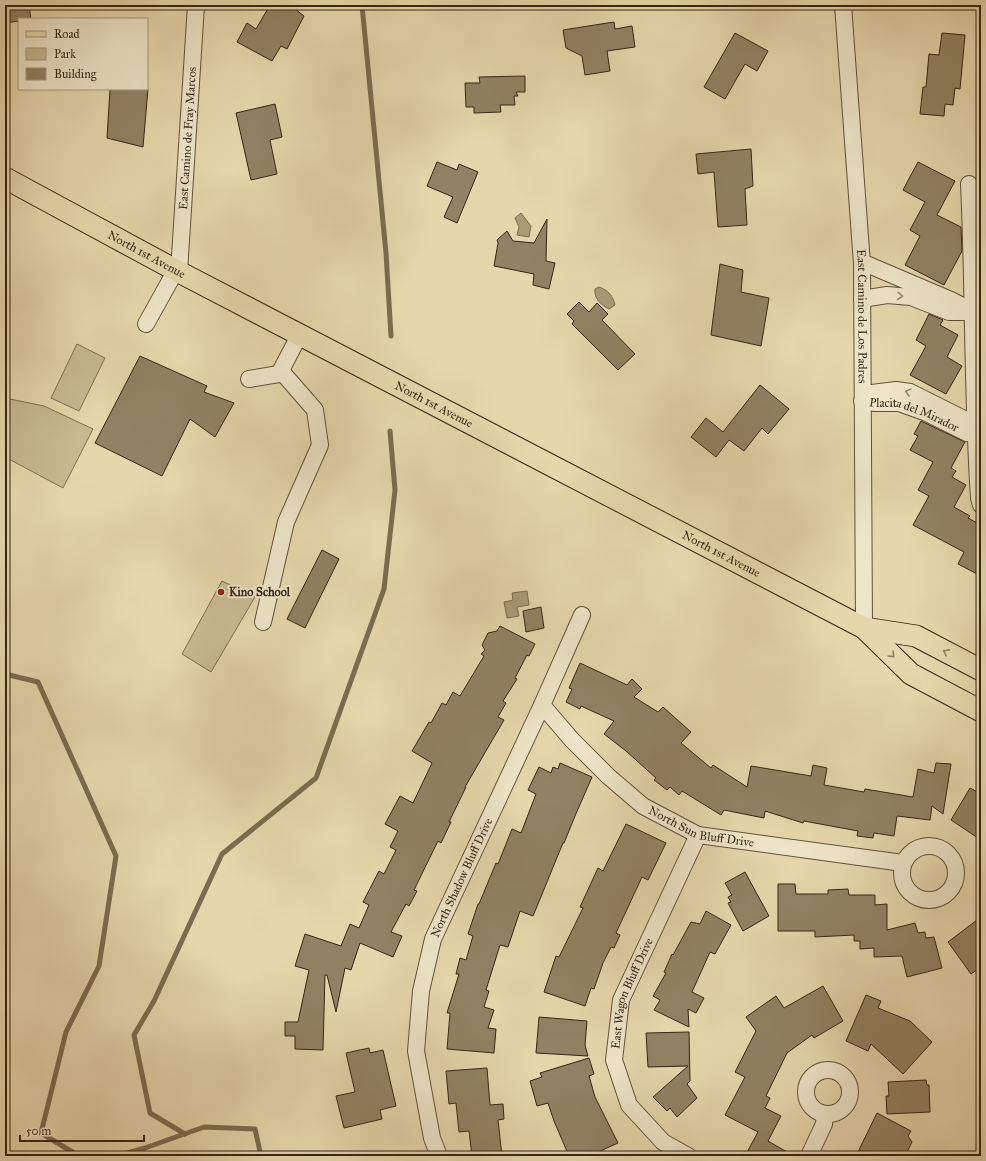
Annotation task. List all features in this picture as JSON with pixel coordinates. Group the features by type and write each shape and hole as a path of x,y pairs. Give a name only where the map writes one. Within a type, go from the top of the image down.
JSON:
{"main road":[{"name":"North 1st Avenue","path":"5,178 177,271 864,628 911,674 981,711"},
{"name":"North 1st Avenue","path":"864,628 916,636 981,670"}],"street":[{"name":"East Camino de Fray Marcos","path":"177,271 196,5"},
{"name":"East Camino de Los Padres","path":"843,5 862,264 864,628"},
{"path":"969,184 977,261 977,294 974,312 979,498 981,505"},
{"path":"862,264 864,263 951,300 974,312"},
{"path":"146,324 177,271"},
{"path":"862,299 887,295 911,297 949,312 974,312"},
{"path":"249,380 279,374 300,334"},
{"path":"263,622 286,522 320,445 315,410 281,371"},
{"name":"Placita del Mirador","path":"862,401 872,393 896,390 910,392 966,420 978,436"},
{"name":"North Shadow Bluff Drive","path":"439,1156 432,1138 416,1051 421,991 433,939 542,705 582,615"},
{"name":"North Sun Bluff Drive","path":"542,705 577,745 608,776 643,806 698,835 903,863"},
{"name":"East Wagon Bluff Drive","path":"688,1156 663,1142 629,1105 614,1060 621,1000 698,835"},
{"path":"810,1156 824,1124 825,1114"}],"green space":[{"path":"77,344 105,358 79,411 51,398"},
{"path":"5,398 44,406 93,429 63,488 5,457"},
{"path":"222,581 255,597 211,672 182,654"}],"shaded area":[{"path":"521,213 531,226 529,237 517,235 519,227 515,218"},
{"path":"599,287 610,294 613,299 615,305 609,309 603,306 597,299 595,289"},
{"path":"527,591 529,605 517,607 519,616 507,618 504,602 513,600 512,593"}],"building":[{"path":"5,5 29,5 31,18 18,18 18,21 5,23"},
{"path":"270,5 290,5 304,16 287,49 281,46 272,61 237,42 247,23 256,29"},
{"path":"614,22 615,29 632,26 635,47 607,51 610,71 585,75 582,56 566,48 563,30"},
{"path":"735,33 768,51 757,71 745,64 725,99 704,87"},
{"path":"942,33 965,35 960,89 955,88 953,105 945,104 944,116 920,114 923,87 926,87 929,54 939,55"},
{"path":"525,76 525,92 516,92 518,96 514,96 515,105 500,105 501,112 474,113 474,107 466,107 465,83 480,83 479,77"},
{"path":"110,90 148,90 143,147 107,138"},
{"path":"275,104 282,137 270,140 277,174 251,180 236,113"},
{"path":"751,149 753,186 745,189 747,225 718,227 714,172 698,174 696,154"},
{"path":"437,162 457,170 459,164 478,172 457,223 444,217 453,197 427,186"},
{"path":"918,162 955,181 937,215 961,227 962,251 944,285 905,265 920,236 910,230 925,202 903,190"},
{"path":"547,219 546,261 555,263 549,289 533,285 534,274 494,266 498,243 497,240 507,231 513,241 534,243"},
{"path":"720,264 743,270 741,292 769,298 761,346 711,335"},
{"path":"579,302 589,312 597,303 608,314 602,320 635,354 618,370 572,324 574,321 567,314"},
{"path":"929,314 943,320 940,325 958,335 947,357 962,366 946,394 910,375 926,346 916,340"},
{"path":"140,356 207,386 204,392 234,403 215,437 190,419 162,476 95,443"},
{"path":"760,385 789,409 768,434 762,428 744,451 729,440 716,457 691,437 706,418 723,432"},
{"path":"921,421 965,442 951,468 956,471 952,477 966,485 954,507 970,516 968,518 981,525 981,576 958,564 964,552 913,525 929,496 918,490 933,462 910,450 918,436 914,434"},
{"path":"322,550 339,559 305,628 287,619"},
{"path":"541,607 544,628 526,632 523,611"},
{"path":"500,626 535,644 529,656 527,655 515,678 517,679 503,701 506,703 498,717 504,720 465,787 441,843 438,841 414,890 417,891 409,906 406,904 391,932 402,936 393,957 360,943 351,970 345,968 336,1012 327,975 325,975 323,1050 295,1049 295,1036 285,1036 285,1022 298,1022 309,970 295,966 305,934 341,946 350,924 359,928 369,905 363,902 379,871 384,874 396,850 390,847 398,831 385,824 400,796 413,803 432,763 412,751 429,722 431,723 442,703 446,705 453,692 460,696 484,656 481,654 485,650 482,645 488,633 497,631"},
{"path":"580,663 627,685 632,679 642,689 634,697 658,712 663,707 691,732 681,743 711,768 713,765 747,787 751,766 811,776 813,765 827,768 824,785 864,792 865,789 913,797 918,769 934,773 936,763 951,764 943,814 932,806 930,820 897,816 894,836 874,833 873,838 857,836 858,831 804,821 803,823 765,811 764,818 724,810 721,815 682,791 679,795 670,787 667,790 654,780 656,778 626,751 604,734 614,721 581,706 580,709 566,702 572,689 569,688"},
{"path":"560,763 592,777 533,916 520,911 508,947 500,945 486,990 489,991 484,1007 494,1010 488,1028 496,1029 494,1053 447,1049 450,1013 447,1013 459,974 456,974 460,958 466,960 473,936 468,934 478,904 496,863 498,864 512,829 521,833 536,794 528,790 539,767 551,773 553,767 558,769"},
{"path":"970,788 981,794 981,840 951,820"},
{"path":"626,824 666,843 648,880 642,877 616,933 620,935 614,948 611,947 603,963 594,989 591,988 585,1006 544,992 556,956 559,957 583,908 580,907 598,868 603,871"},
{"path":"745,872 769,916 743,931 728,903 731,902 728,897 732,895 725,883"},
{"path":"778,884 795,884 796,894 828,894 828,890 848,889 849,895 875,895 875,905 887,904 887,930 915,923 918,933 925,932 926,938 934,937 942,968 907,977 902,956 874,957 874,948 860,949 860,941 854,941 854,935 815,937 815,931 778,931"},
{"path":"706,911 731,925 715,954 710,952 692,992 704,998 696,1013 688,1009 689,1027 654,1010 660,1000 653,996 666,973 664,972 672,954 673,955 691,922 700,924"},
{"path":"981,917 981,967 971,974 948,942"},
{"path":"823,986 843,1021 814,1038 812,1035 787,1053 766,1096 770,1098 765,1108 781,1116 768,1141 794,1156 745,1156 758,1132 725,1115 745,1077 735,1072 756,1031 746,1017 776,996 784,1008"},
{"path":"866,995 881,1001 878,1008 910,1021 932,1042 903,1074 871,1044 868,1051 846,1041"},
{"path":"539,1017 587,1021 585,1045 588,1056 536,1053"},
{"path":"689,1032 690,1081 687,1084 697,1098 677,1117 670,1108 667,1111 653,1097 688,1066 648,1067 646,1033"},
{"path":"369,1048 370,1053 383,1050 396,1106 380,1110 382,1119 344,1128 336,1096 355,1092 346,1053"},
{"path":"589,1058 594,1074 589,1076 595,1097 618,1143 589,1156 569,1156 548,1103 537,1106 530,1081 542,1077 540,1073"},
{"path":"487,1068 490,1105 503,1104 504,1119 498,1120 502,1156 472,1156 469,1131 459,1132 456,1103 449,1104 446,1071"},
{"path":"926,1080 927,1085 929,1085 930,1112 887,1114 886,1096 889,1096 888,1082"},
{"path":"877,1113 911,1131 908,1136 912,1142 905,1156 856,1156"}],"waterway":[{"path":"362,5 386,253 391,336"},
{"path":"185,1134 150,1113 134,1035 154,1001 222,854 316,778 384,589 395,490 390,431"},
{"path":"5,674 38,682 116,856 99,966 66,1032 41,1133 79,1156"},
{"path":"117,1156 145,1148 204,1127 255,1129 261,1156"}],"place":[{"name":"Kino School","path":"221,592"}]}
